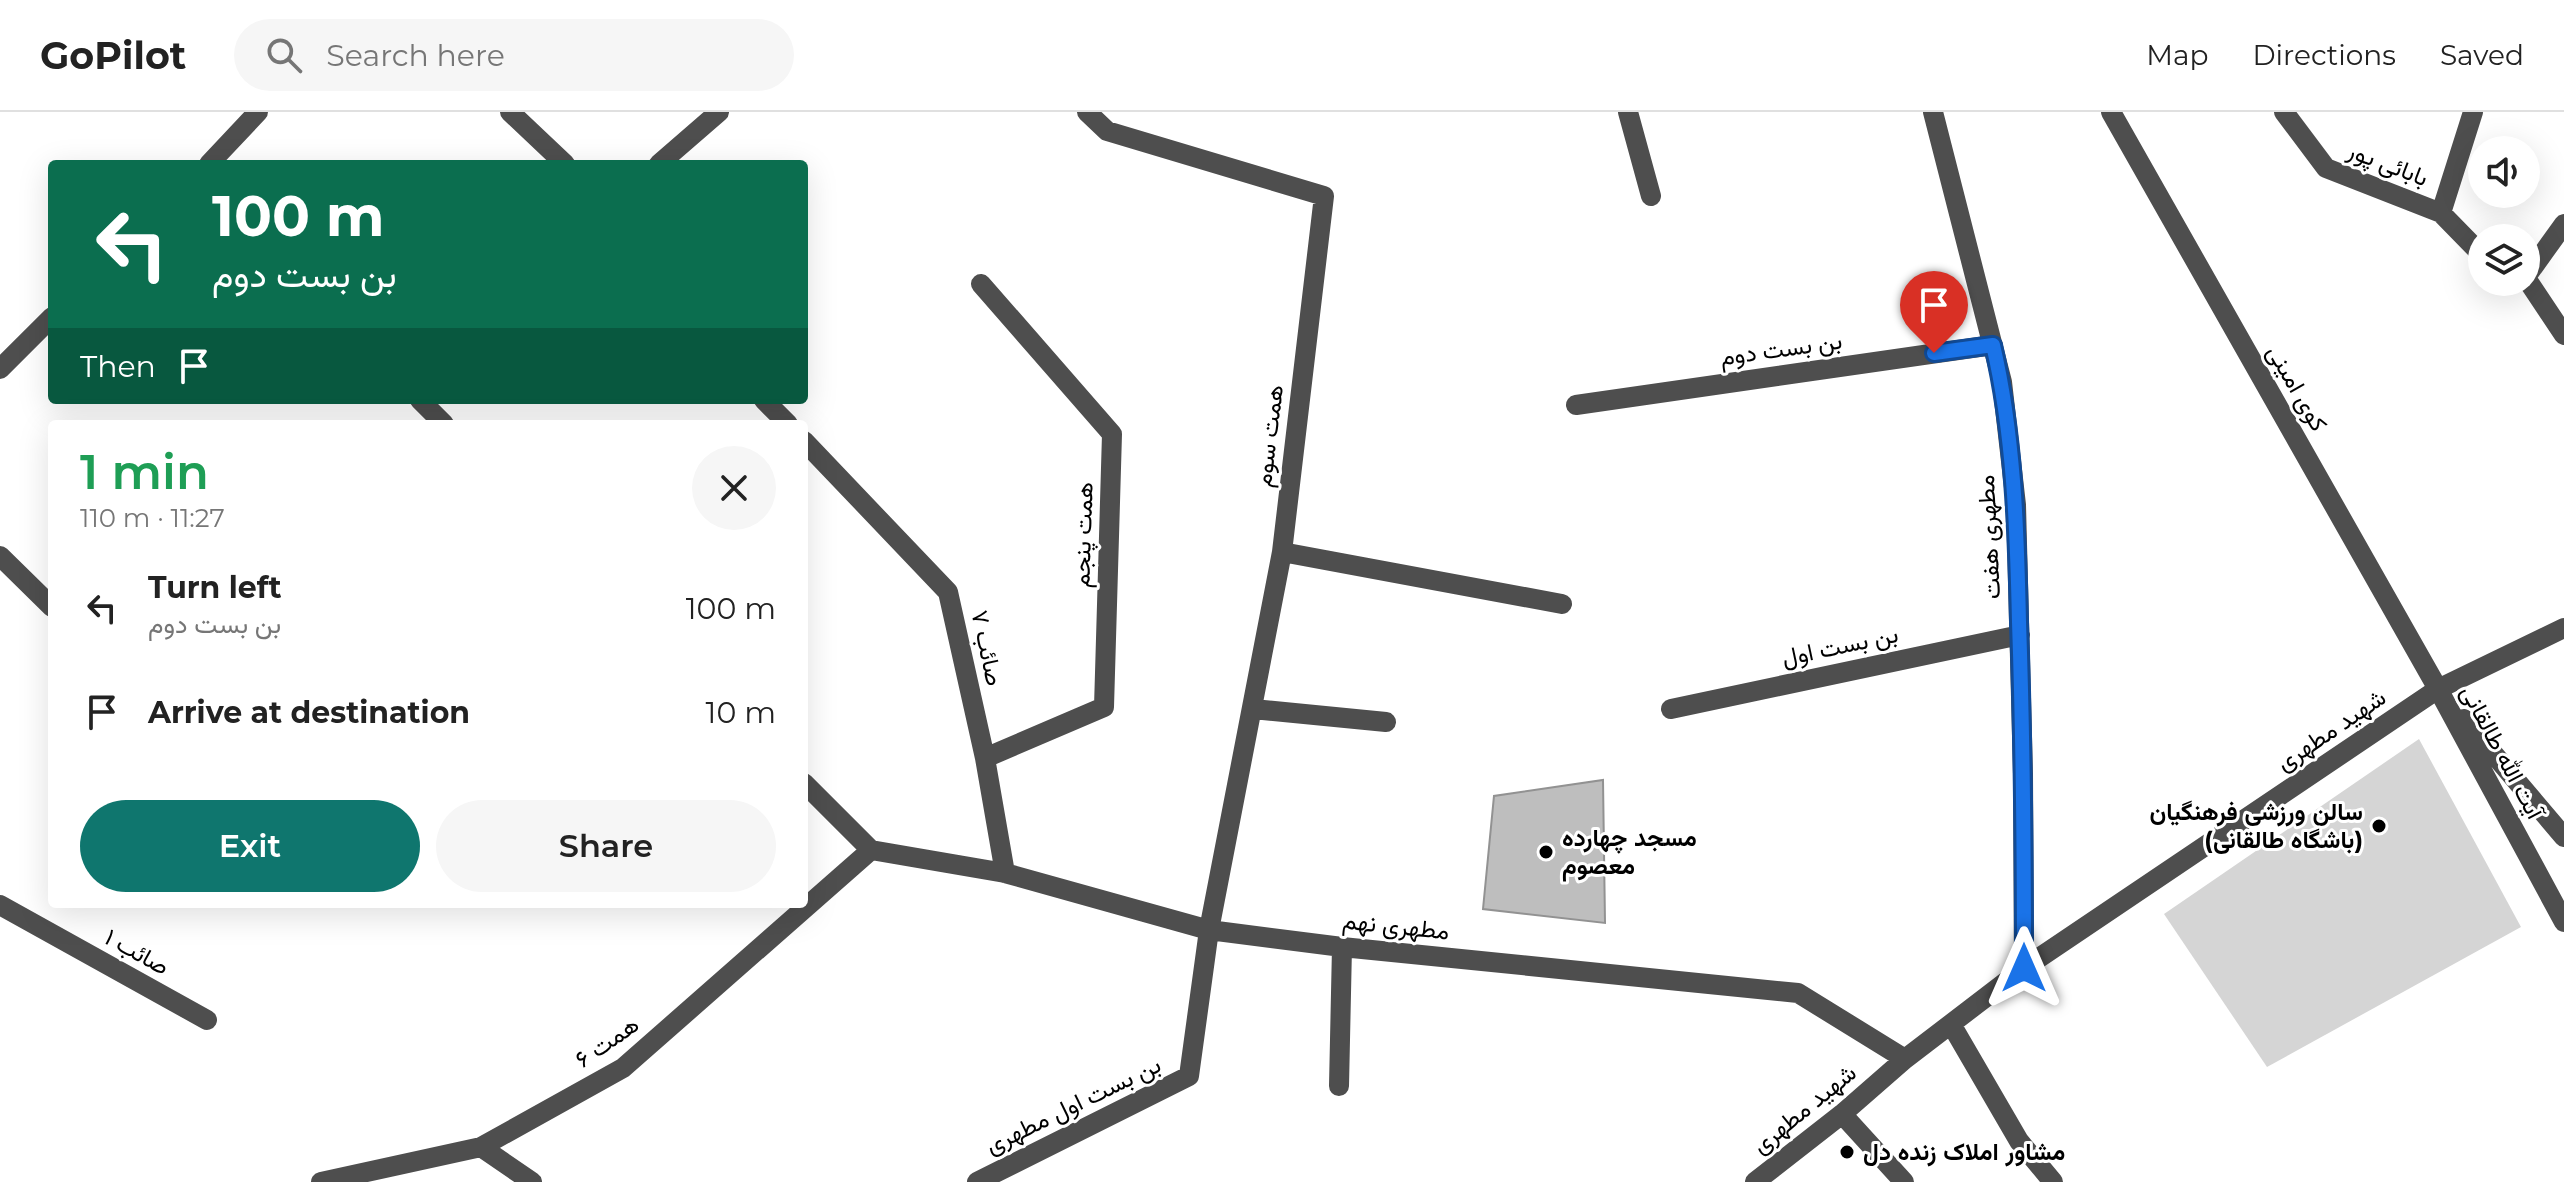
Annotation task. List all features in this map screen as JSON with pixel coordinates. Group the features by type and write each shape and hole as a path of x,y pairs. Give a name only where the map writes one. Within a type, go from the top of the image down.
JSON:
{"street":[{"path":"213,160 258,112"},
{"path":"510,112 561,160"},
{"path":"664,160 719,112"},
{"name":"همت سوم","path":"1087,112 1107,131 1324,196 1282,552 1209,930"},
{"path":"1628,112 1651,196"},
{"name":"مطهری هفت","path":"1933,112 2002,382 2016,505 2024,968"},
{"name":"کوی امینی","path":"2111,112 2438,689"},
{"name":"بابائی پور","path":"2284,112 2326,168 2441,213 2468,241"},
{"path":"2441,213 2473,112"},
{"path":"2540,257 2564,224"},
{"name":"همت پنجم","path":"981,284 1112,434 1104,707 985,758"},
{"path":"2538,296 2564,335"},
{"path":"0,369 48,321"},
{"name":"بن بست دوم","path":"1576,405 1993,345"},
{"path":"424,404 440,420"},
{"path":"768,404 784,420"},
{"name":"صائب ۷","path":"808,445 948,592 985,758 1005,873"},
{"path":"1282,552 1562,604"},
{"path":"0,556 48,603"},
{"name":"شهید مطهری","path":"1755,1182 1842,1114 1905,1059 2024,968 2438,689 2564,628"},
{"name":"بن بست اول","path":"1671,709 2020,635"},
{"name":"آیت الله طالقانی","path":"2438,689 2564,837"},
{"name":"آیت الله طالقانی","path":"2438,689 2564,922"},
{"path":"1253,709 1386,722"},
{"path":"808,787 871,850"},
{"name":"مطهری نهم","path":"871,850 1005,873 1209,930 1342,947 1798,993 1905,1059"},
{"name":"همت ۶","path":"808,905 871,850"},
{"name":"صائب ۱","path":"0,905 207,1020"},
{"name":"همت ۶","path":"321,1182 481,1147 623,1068 805,908"},
{"name":"بن بست اول مطهری","path":"977,1182 1189,1076 1209,930"},
{"path":"1339,1086 1342,947"},
{"path":"1951,1024 2019,1141 2053,1182"},
{"path":"1842,1114 1904,1182"},
{"path":"481,1147 532,1182"}],"shaded area":[{"name":"سالن ورزشی فرهنگیان (باشگاه طالقانی)","path":"2419,739 2521,927 2267,1067 2164,914"}],"building":[{"name":"مسجد چهارده معصوم","path":"1603,780 1605,923 1483,909 1494,796"}],"place":[{"name":"سالن ورزشی فرهنگیان (باشگاه طالقانی)","path":"2379,826"},
{"name":"مسجد چهارده معصوم","path":"1546,852"},
{"name":"مشاور املاک زنده دل","path":"1847,1152"}],"route":[{"path":"1934,353 1993,345 2002,382 2016,505 2024,968"}]}
